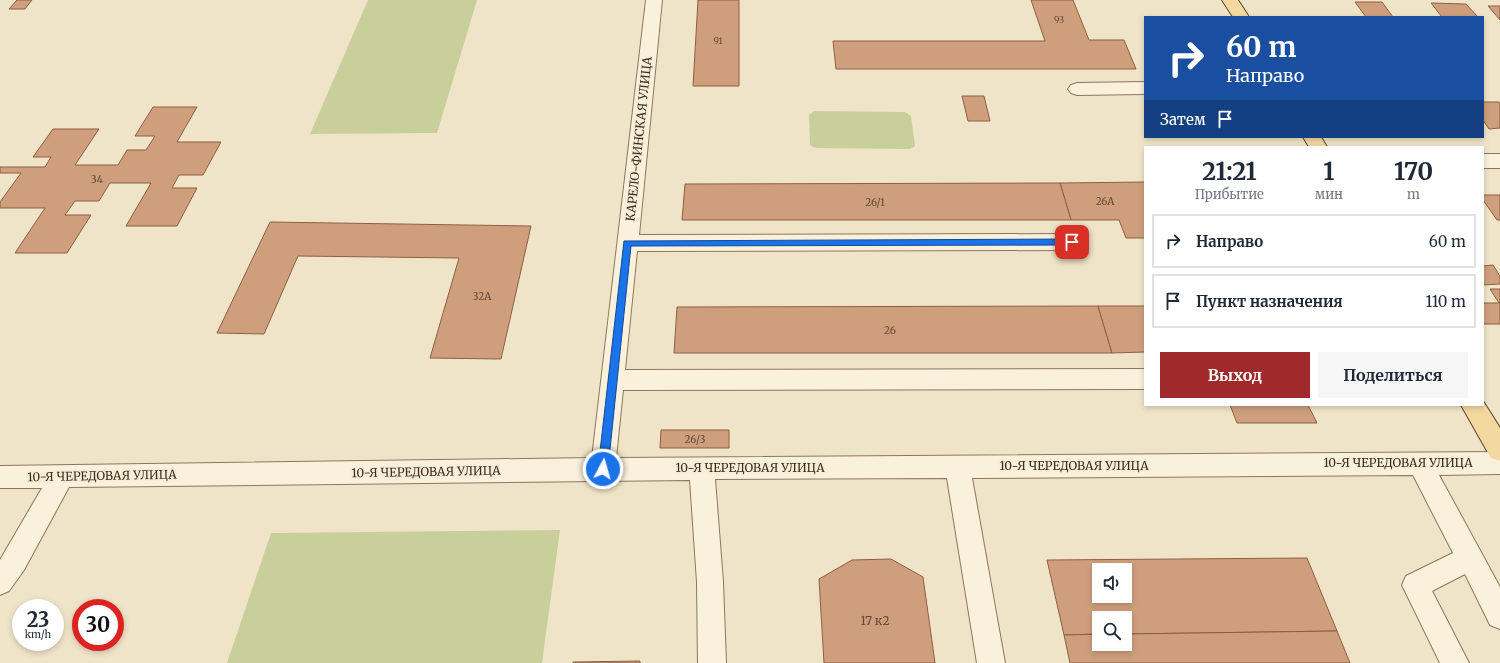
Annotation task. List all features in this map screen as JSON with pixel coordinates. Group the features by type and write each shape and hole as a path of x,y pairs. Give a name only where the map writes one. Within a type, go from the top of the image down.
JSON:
{"main road":[{"path":"1230,0 1239,16"},
{"path":"1474,406 1500,450"}],"street":[{"name":"КАРЕЛО-ФИНСКАЯ УЛИЦА","path":"603,469 654,0"},
{"path":"1077,89 1144,88"},
{"path":"1484,161 1500,161"},
{"path":"627,243 1072,242"},
{"path":"613,380 1144,379"},
{"path":"1420,463 1500,615"},
{"name":"10-Я ЧЕРЕДОВАЯ УЛИЦА","path":"0,477 603,469 1500,463"},
{"path":"958,467 991,663"},
{"path":"702,469 710,582 712,663"},
{"path":"0,582 15,561 62,476"},
{"path":"1455,663 1415,585 1470,558"}],"green space":[{"path":"368,0 477,0 437,133 310,134"},
{"path":"814,111 905,112 911,116 915,146 910,149 815,148 810,145 809,115"},
{"path":"560,530 542,663 227,663 271,533"}],"building":[{"path":"17,0 32,0 25,9 9,9"},
{"path":"698,0 739,0 739,86 693,86"},
{"path":"1031,0 1073,0 1089,40 1124,40 1136,69 836,69 833,41 1045,41"},
{"path":"1355,2 1382,2 1392,16 1365,16"},
{"path":"1431,3 1466,4 1477,16 1441,16"},
{"path":"1488,6 1500,6 1500,20"},
{"path":"962,96 984,96 990,121 968,121"},
{"path":"1484,102 1499,102 1500,128 1489,129 1484,122"},
{"path":"153,107 197,107 177,142 221,142 203,175 179,175 172,188 197,188 177,226 126,226 151,183 110,183 99,201 75,201 65,215 91,215 67,253 15,253 45,208 0,208 0,202 21,173 0,173 0,167 45,167 51,157 33,157 53,129 99,129 75,165 118,165 127,150 146,150 155,136 135,136"},
{"path":"1144,182 1144,238 1126,238 1119,220 1071,220 1060,183"},
{"path":"1060,183 1071,220 682,220 685,184"},
{"path":"1484,195 1500,195 1500,220 1497,220 1484,201"},
{"path":"270,222 531,226 501,359 430,358 459,258 298,256 264,334 217,333"},
{"path":"1493,265 1500,276 1500,284 1484,285 1484,266"},
{"path":"1490,289 1500,289 1500,324 1484,324 1484,303 1499,303"},
{"path":"1098,306 1112,353 674,353 677,307"},
{"path":"1098,306 1144,306 1144,352 1112,353"},
{"path":"1230,406 1308,406 1317,423 1237,423"},
{"path":"661,430 729,430 729,448 660,448"},
{"path":"1307,558 1337,631 1132,634 1132,611 1092,611 1092,634 1064,635 1047,560"},
{"path":"891,559 923,577 935,663 824,663 819,579 852,560"},
{"path":"1337,631 1350,663 1070,663 1064,635 1092,634 1092,651 1132,651 1132,634"},
{"path":"640,661 640,663 573,663 573,662"}],"route":[{"path":"603,469 627,243 1072,242"}]}
